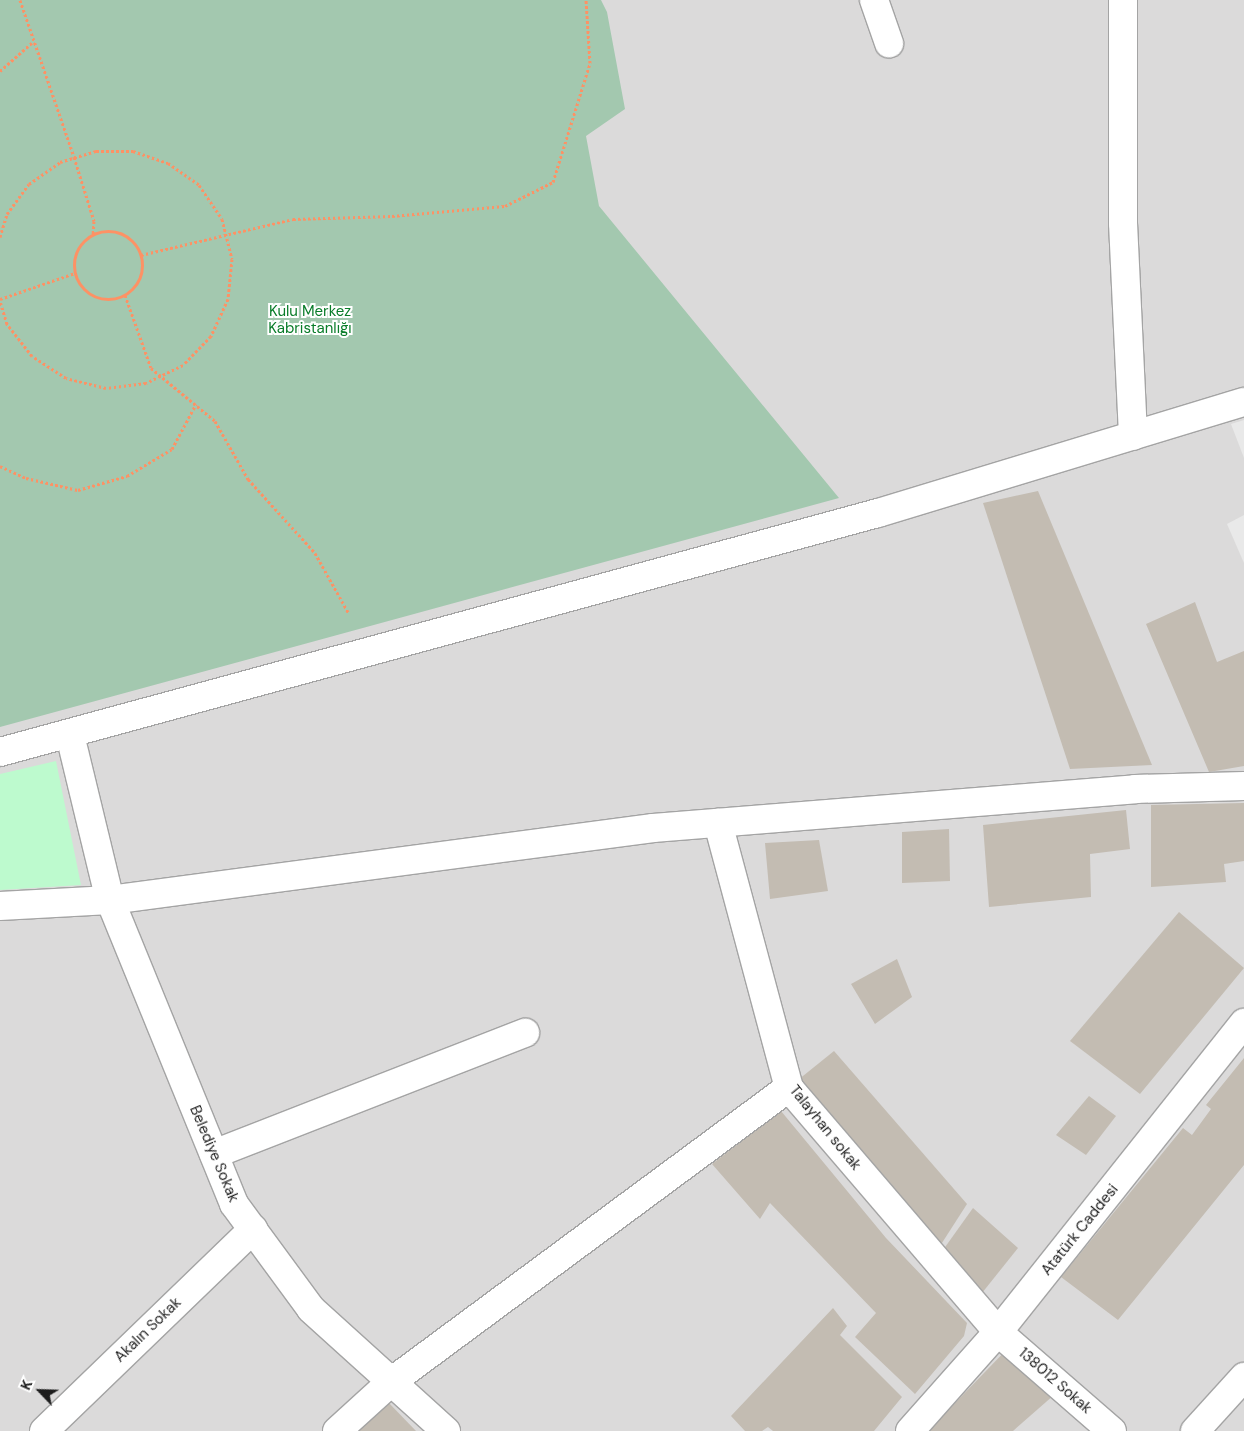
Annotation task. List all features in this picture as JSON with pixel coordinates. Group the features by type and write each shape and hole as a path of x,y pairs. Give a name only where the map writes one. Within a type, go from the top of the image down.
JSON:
{"street":[{"path":"874,0 889,43"},
{"path":"1123,0 1123,223 1133,436"},
{"path":"0,752 70,735 878,513 1244,402"},
{"name":"Belediye Sokak","path":"70,735 110,900 234,1204 311,1309 446,1431"},
{"path":"0,906 110,900 653,828 1135,789 1244,786"},
{"name":"Talayhan sokak","path":"718,823 789,1088 998,1332"},
{"name":"Atatürk Caddesi","path":"910,1431 998,1332 1244,1023"},
{"path":"214,1154 525,1033"},
{"path":"337,1431 391,1382 789,1088"},
{"name":"Akalın Sokak","path":"44,1431 253,1229"},
{"name":"138012 Sokak","path":"998,1332 1112,1431"},
{"path":"1196,1431 1244,1377"}],"path":[{"path":"20,0 94,221 93,235"},
{"path":"141,255 293,219 392,216 505,206 553,182 590,63 586,0"},
{"path":"0,71 34,41"},
{"path":"0,237 7,214 29,184 60,162 96,151 133,151 168,163 199,185 222,219 232,258 228,299 211,336 183,365 146,383 106,388 66,378 32,356 7,324 0,300 75,273"},
{"path":"104,232 121,234 135,244 141,255 140,278 125,295 116,299 95,297 86,291 75,273 77,252 93,235 104,232"},
{"path":"125,295 151,368 215,421 248,479 315,553 348,612"},
{"path":"0,466 26,478 78,490 127,476 172,449 196,404"}],"shaded area":[{"path":"0,0 1244,0 1244,1431 0,1431"},
{"path":"1244,420 1244,458 1231,424"},
{"path":"1244,515 1244,563 1227,524"}],"green space":[{"name":"Kulu Merkez Kabristanlığı","path":"0,0 601,0 607,12 625,109 586,136 599,206 839,498 0,727"},
{"path":"56,761 81,885 0,890 0,774"}],"building":[{"path":"1038,491 1152,765 1070,769 983,503"},
{"path":"1195,602 1217,662 1244,651 1244,766 1209,772 1146,624"},
{"path":"1244,803 1244,861 1224,864 1226,882 1151,887 1151,805"},
{"path":"1126,810 1130,849 1090,854 1091,897 989,907 983,825"},
{"path":"949,829 950,881 902,883 902,832"},
{"path":"819,840 828,891 770,899 765,843"},
{"path":"1179,912 1244,968 1140,1094 1070,1041"},
{"path":"897,959 912,997 875,1024 851,984"},
{"path":"834,1051 967,1204 940,1246 798,1080"},
{"path":"1244,1058 1244,1165 1118,1320 1061,1277 1183,1128 1192,1135 1211,1109 1206,1105"},
{"path":"1089,1096 1116,1116 1086,1155 1056,1135"},
{"path":"781,1111 886,1238 967,1323 964,1336 915,1394 855,1337 876,1313 770,1203 760,1219 712,1164"},
{"path":"973,1208 1018,1248 982,1293 943,1250"},
{"path":"833,1308 847,1326 840,1335 902,1397 874,1431 773,1431 768,1427 762,1431 745,1431 731,1416"},
{"path":"1012,1344 1062,1388 1013,1431 928,1431"},
{"path":"387,1401 416,1431 358,1431"}]}
